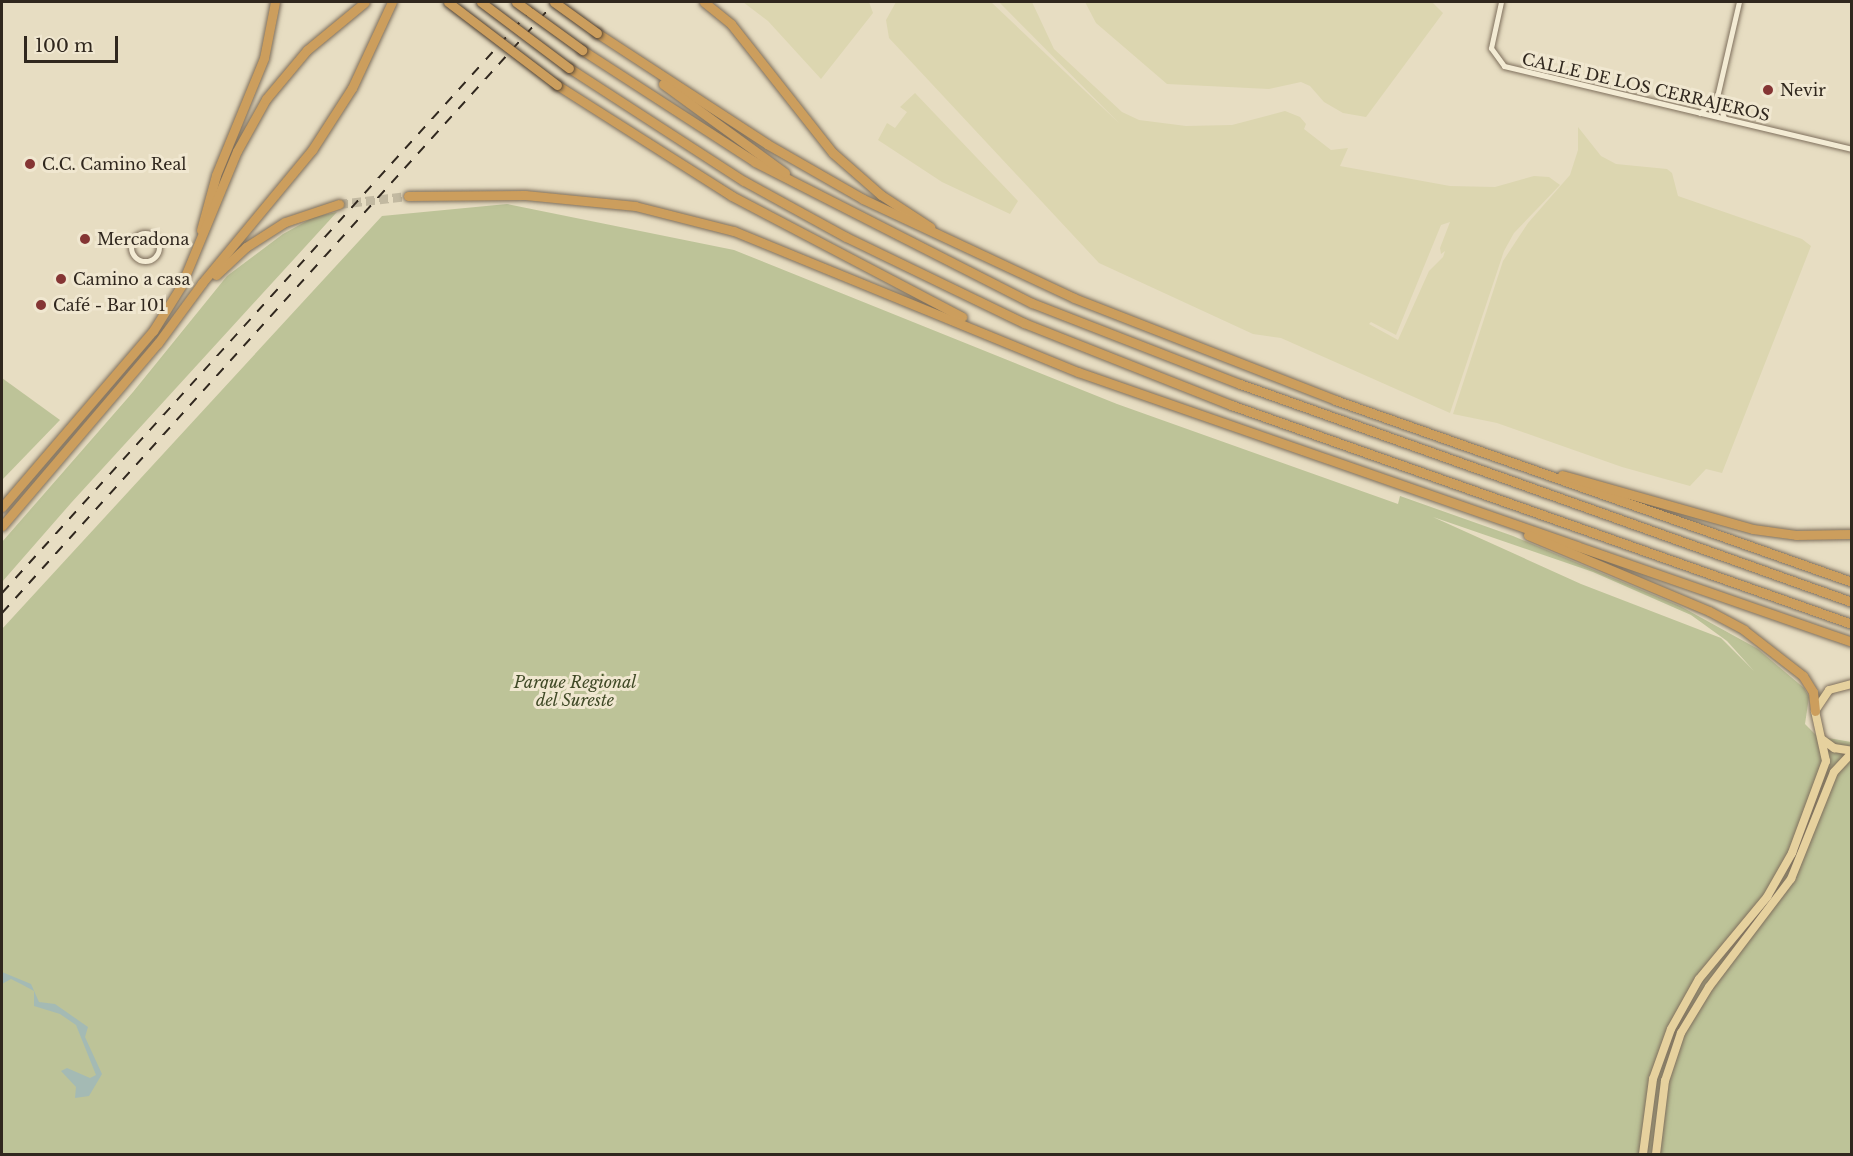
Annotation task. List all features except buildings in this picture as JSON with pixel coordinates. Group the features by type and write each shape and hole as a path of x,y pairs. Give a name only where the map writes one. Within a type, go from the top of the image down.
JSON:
{"highway":[{"path":"196,252 216,175 264,58 275,2"},
{"path":"2,507 153,331 181,286 237,151 266,99 307,50 365,2"},
{"path":"178,318 221,260 312,150 352,88 392,2"},
{"path":"448,2 557,85 732,196 1004,340"},
{"path":"481,2 569,68 744,181 846,237 1024,323 1242,409 1851,624"},
{"path":"516,2 582,50 710,135 793,182 1022,299 1123,340 1851,602"},
{"path":"554,2 793,182"},
{"path":"704,2 731,24 817,134 853,172 881,195 962,246"},
{"path":"597,33 767,144 863,199 962,246 1169,337 1447,440 1851,582"},
{"path":"408,196 525,195 635,206 734,231 1119,387 1851,642"},
{"path":"2,526 178,318 225,266 264,234 285,222 339,204"},
{"path":"1447,440 1677,510 1753,529 1796,535 1851,534"},
{"path":"1446,501 1709,611 1744,630 1803,676 1813,692 1815,711"}],"main road":[{"path":"1643,1155 1653,1079 1671,1029 1699,980 1767,897 1792,853 1824,770 1826,750 1815,725 1815,711 1829,690 1849,682"},
{"path":"1656,1155 1665,1081 1682,1033 1709,987 1791,879 1834,772 1851,752 1834,748 1822,740"}],"street":[{"name":"CALLE DE LOS CERRAJEROS","path":"1501,2 1491,48 1504,66 1851,149"},
{"path":"1725,119 1717,97 1739,2"},
{"path":"1700,113 1717,97"},
{"path":"149,233 159,241 159,250 150,261 140,261 131,250 132,241 139,234 149,233"}],"shaded area":[{"path":"743,2 869,2 873,13 821,79 768,21"},
{"path":"896,2 991,2 1120,124 999,2 1032,2 1054,49 1122,112 1139,120 1186,126 1232,125 1285,111 1300,117 1306,124 1304,129 1331,150 1348,148 1340,166 1450,186 1495,187 1534,176 1549,177 1560,185 1514,233 1504,251 1450,413 1281,338 1253,334 1099,263 889,38 886,20","holes":["1450,222 1440,248 1441,254 1445,251 1443,257 1429,271 1398,340 1369,324 1371,322 1396,335 1441,225"]},
{"path":"1085,2 1432,2 1443,13 1366,117 1343,113 1324,102 1310,86 1301,82 1269,89 1167,84 1096,23"},
{"path":"915,93 1018,201 1010,214 942,182 878,140 887,123 895,128 907,112 900,107"},
{"path":"1578,127 1601,156 1616,164 1667,169 1672,173 1678,196 1802,239 1811,246 1722,473 1706,469 1690,486 1622,467 1497,423 1453,414 1503,261 1528,223 1570,175 1578,150"}],"green space":[{"name":"Parque Regional del Sureste","path":"507,204 734,250 1117,404 1398,504 1400,496 1513,536 1680,606 1758,649 1804,688 1809,697 1805,724 1817,736 1851,742 1851,1154 2,1154 2,629 382,216","holes":["1433,517 1593,572 1691,615 1727,641 1754,671 1721,638 1581,584"]},
{"path":"337,212 71,503 2,582 2,542 133,392 227,276 283,234 314,217"},
{"path":"2,378 60,420 2,480"}],"water":[{"path":"2,972 31,984 39,1002 55,1004 88,1027 85,1037 102,1074 89,1096 75,1098 76,1087 61,1071 67,1068 90,1078 96,1075 76,1025 60,1014 34,1006 34,991 11,979 2,984"}],"tunnel":[{"path":"339,204 408,196"}],"railway":[{"path":"2,593 538,2"},
{"path":"2,613 555,2"}],"place":[{"name":"Nevir","path":"1768,90"},
{"name":"C.C. Camino Real","path":"30,164"},
{"name":"Mercadona","path":"85,239"},
{"name":"Camino a casa","path":"61,279"},
{"name":"Café - Bar 101","path":"41,305"}]}
